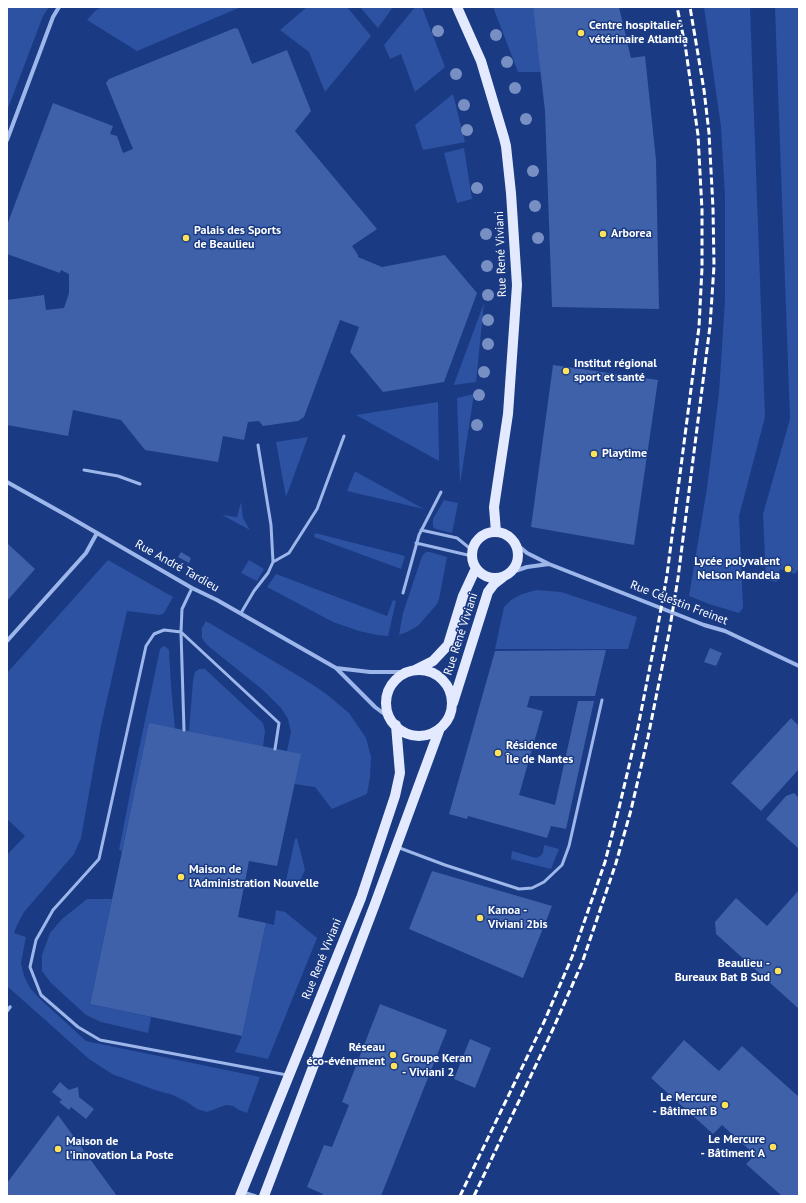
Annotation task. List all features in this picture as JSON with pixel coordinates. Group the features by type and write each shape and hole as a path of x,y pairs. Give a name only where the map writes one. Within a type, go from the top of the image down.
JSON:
{"main road":[{"name":"Rue René Viviani","path":"457,7 481,61 504,138 511,193 517,285 508,414 494,507 496,532"},
{"path":"496,532 505,534 515,543 518,551 518,559 514,567 506,575 495,578 486,576 476,568 472,553 478,539 484,535 496,532"},
{"name":"Rue René Viviani","path":"411,671 433,661 448,645 463,596 476,568"},
{"name":"Rue René Viviani","path":"452,705 488,592 494,584 506,575"},
{"path":"411,671 428,671 434,673 444,681 450,692 452,705 449,718 440,728 430,734 417,736 406,733 393,722 388,713 386,701 390,689 397,679 411,671"},
{"name":"Rue René Viviani","path":"241,1194 361,898 395,796 400,773 393,722"},
{"path":"264,1196 440,728"}],"street":[{"path":"7,140 53,17 59,7"},
{"name":"Rue André Tardieu","path":"7,482 97,532 192,588 217,600 336,668 375,707 393,722"},
{"path":"7,641 86,553 97,532"},
{"name":"Rue Célestin Freinet","path":"515,543 527,553 549,564 725,631 799,666"},
{"name":"Rue Célestin Freinet","path":"506,575 527,567 549,564"},
{"name":"Rue André Tardieu","path":"336,668 370,672 411,671"}],"lane":[{"path":"273,562 289,553 317,509 344,436"},
{"path":"240,613 268,573 273,562 271,525 258,445"},
{"path":"84,470 118,476 140,484"},
{"path":"403,593 416,543 421,530 441,492"},
{"path":"421,530 457,538 472,553"},
{"path":"416,543 472,553"},
{"path":"184,730 181,632 182,609 192,588"},
{"path":"276,749 279,723 181,632 164,630 154,634 146,646 99,860 53,910 36,940 30,967 41,995 78,1027 100,1040 289,1075"},
{"path":"396,846 460,870 519,889 532,888 544,882 562,865 569,846 602,700"},
{"path":"241,1194 256,1196"}],"shaded area":[{"path":"7,7 49,7 43,16 7,111"},
{"path":"102,7 241,7 137,51 87,20 96,10"},
{"path":"307,7 347,7 371,36 325,92 309,52 280,30"},
{"path":"360,7 393,7 378,28"},
{"path":"415,7 422,7 445,67 415,92 401,54 390,59 384,45"},
{"path":"493,7 533,7 541,72 518,72"},
{"path":"704,7 750,7 765,417 739,516 743,608 739,613 689,596 707,488 719,393 725,300 725,196 721,127"},
{"path":"775,7 799,7 799,569 795,574 780,569 777,582 766,580 763,514 790,419"},
{"path":"453,94 465,142 423,150 415,125"},
{"path":"464,148 472,199 457,203 444,153"},
{"path":"484,303 476,382 454,385 454,384"},
{"path":"474,394 460,484 457,398"},
{"path":"438,402 439,461 356,415"},
{"path":"308,437 286,497 276,442"},
{"path":"355,471 356,472 424,509 347,491"},
{"path":"444,500 458,503 452,533 433,527 433,519"},
{"path":"241,502 243,518 250,530 222,515 237,517"},
{"path":"315,533 405,556 401,569 314,537"},
{"path":"426,552 447,557 439,599 437,604 418,626 399,635 403,613 422,556"},
{"path":"108,560 173,597 164,613 160,615 127,611 101,726 81,838 74,854 24,912 14,933 26,937 21,963 24,976 30,988 40,999 86,1041 260,1077 247,1113 233,1106 226,1105 207,1112 197,1109 173,1095 112,1074 89,1059 7,986 7,855 25,836 7,819 7,673"},
{"path":"249,560 264,569 257,581 241,573"},
{"path":"276,574 387,616 393,600 396,601 388,636 359,631 333,622 267,587"},
{"path":"537,590 561,592 637,617 628,649 495,649 504,607 511,600 522,594"},
{"path":"206,621 307,681 325,693 349,713 366,738 371,757 370,778 367,794 332,809 315,787 294,784 287,751 291,732 288,719 281,708 263,690 207,645 202,638 202,628"},
{"path":"163,646 169,650 175,729 149,724 122,851 119,850 133,778 160,649"},
{"path":"199,669 205,669 263,723 265,731 263,747 189,731 193,681 195,672"},
{"path":"297,838 305,870 301,879 295,883 286,881 295,839"},
{"path":"544,845 559,849 551,869 511,859 512,851 536,858 543,853"},
{"path":"87,899 112,899 90,1004 151,1017 148,1033 101,1022 86,1015 51,983 42,971 42,955 50,933 62,919"},
{"path":"276,910 285,912 317,938 268,1059 235,1052 242,1036 266,923 274,925"}],"building":[{"name":"Arborea","path":"533,7 619,7 631,58 645,56 656,160 659,309 552,307 545,111"},
{"name":"Palais des Sports de Beaulieu","path":"235,28 238,29 252,64 287,50 311,111 295,131 377,229 352,246 358,257 382,267 445,255 477,293 444,382 383,392 350,352 359,327 340,320 304,417 298,421 263,426 259,421 248,422 244,440 223,436 218,462 145,450 121,420 73,410 68,436 7,425 7,300 44,295 46,310 64,308 69,293 69,274 61,270 60,273 7,254 7,225 53,103 113,126 110,134 117,136 123,153 133,149 106,83 109,79"},
{"name":"Playtime","path":"553,365 658,380 634,545 531,527"},
{"path":"7,543 35,569 7,601"},
{"path":"181,552 191,558 189,563 178,557"},
{"path":"710,648 722,653 716,666 704,662"},
{"name":"Résidence Île de Nantes","path":"606,650 595,696 530,696 527,707 543,711 519,795 555,805 578,701 594,701 566,829 551,826 547,838 468,816 467,819 449,814 495,651"},
{"path":"791,718 799,726 799,769 761,811 731,783"},
{"name":"Maison de l'Administration Nouvelle","path":"149,723 301,754 277,866 249,861 238,917 266,923 242,1036 90,1004"},
{"path":"794,793 799,798 799,849 766,819 786,796"},
{"name":"Kanoa - Viviani 2bis","path":"432,871 552,906 523,978 409,929"},
{"name":"Beaulieu - Bureaux Bat B Sud","path":"799,890 799,1009 716,934 715,922 736,898 767,926"},
{"name":"Groupe Keran - Viviani 2","path":"380,1004 447,1030 381,1196 322,1196 323,1194 307,1187 324,1145 332,1147 349,1105 342,1102"},
{"path":"470,1039 491,1048 475,1088 454,1079"},
{"name":"Le Mercure - Bâtiment B","path":"684,1040 719,1071 742,1046 799,1097 799,1196 782,1196 746,1164 755,1155 722,1125 713,1134 651,1078"},
{"path":"60,1082 69,1090 78,1087 79,1097 94,1109 86,1119 71,1107 69,1110 59,1102 62,1100 52,1092"},
{"name":"Maison de l'innovation La Poste","path":"58,1115 117,1196 7,1196 7,1183"}],"railway":[{"path":"460,1196 544,1022 572,957 605,862 637,732 657,631 667,575 699,327 702,268 702,210 698,135 685,44 677,7"},
{"path":"474,1196 553,1029 582,963 616,863 631,810 648,737 669,633 678,578 710,326 714,266 709,133 704,90 690,7"}],"place":[{"name":"Centre hospitalier vétérinaire Atlantia","path":"581,33"},
{"name":"Arborea","path":"603,234"},
{"name":"Palais des Sports de Beaulieu","path":"186,238"},
{"name":"Institut régional sport et santé","path":"566,371"},
{"name":"Playtime","path":"594,454"},
{"name":"Lycée polyvalent Nelson Mandela","path":"788,569"},
{"name":"Résidence Île de Nantes","path":"498,753"},
{"name":"Maison de l'Administration Nouvelle","path":"181,877"},
{"name":"Kanoa - Viviani 2bis","path":"480,918"},
{"name":"Beaulieu - Bureaux Bat B Sud","path":"778,971"},
{"name":"Réseau éco-événement","path":"393,1055"},
{"name":"Groupe Keran - Viviani 2","path":"394,1066"},
{"name":"Le Mercure - Bâtiment B","path":"725,1105"},
{"name":"Le Mercure - Bâtiment A","path":"773,1147"},
{"name":"Maison de l'innovation La Poste","path":"58,1149"}]}
